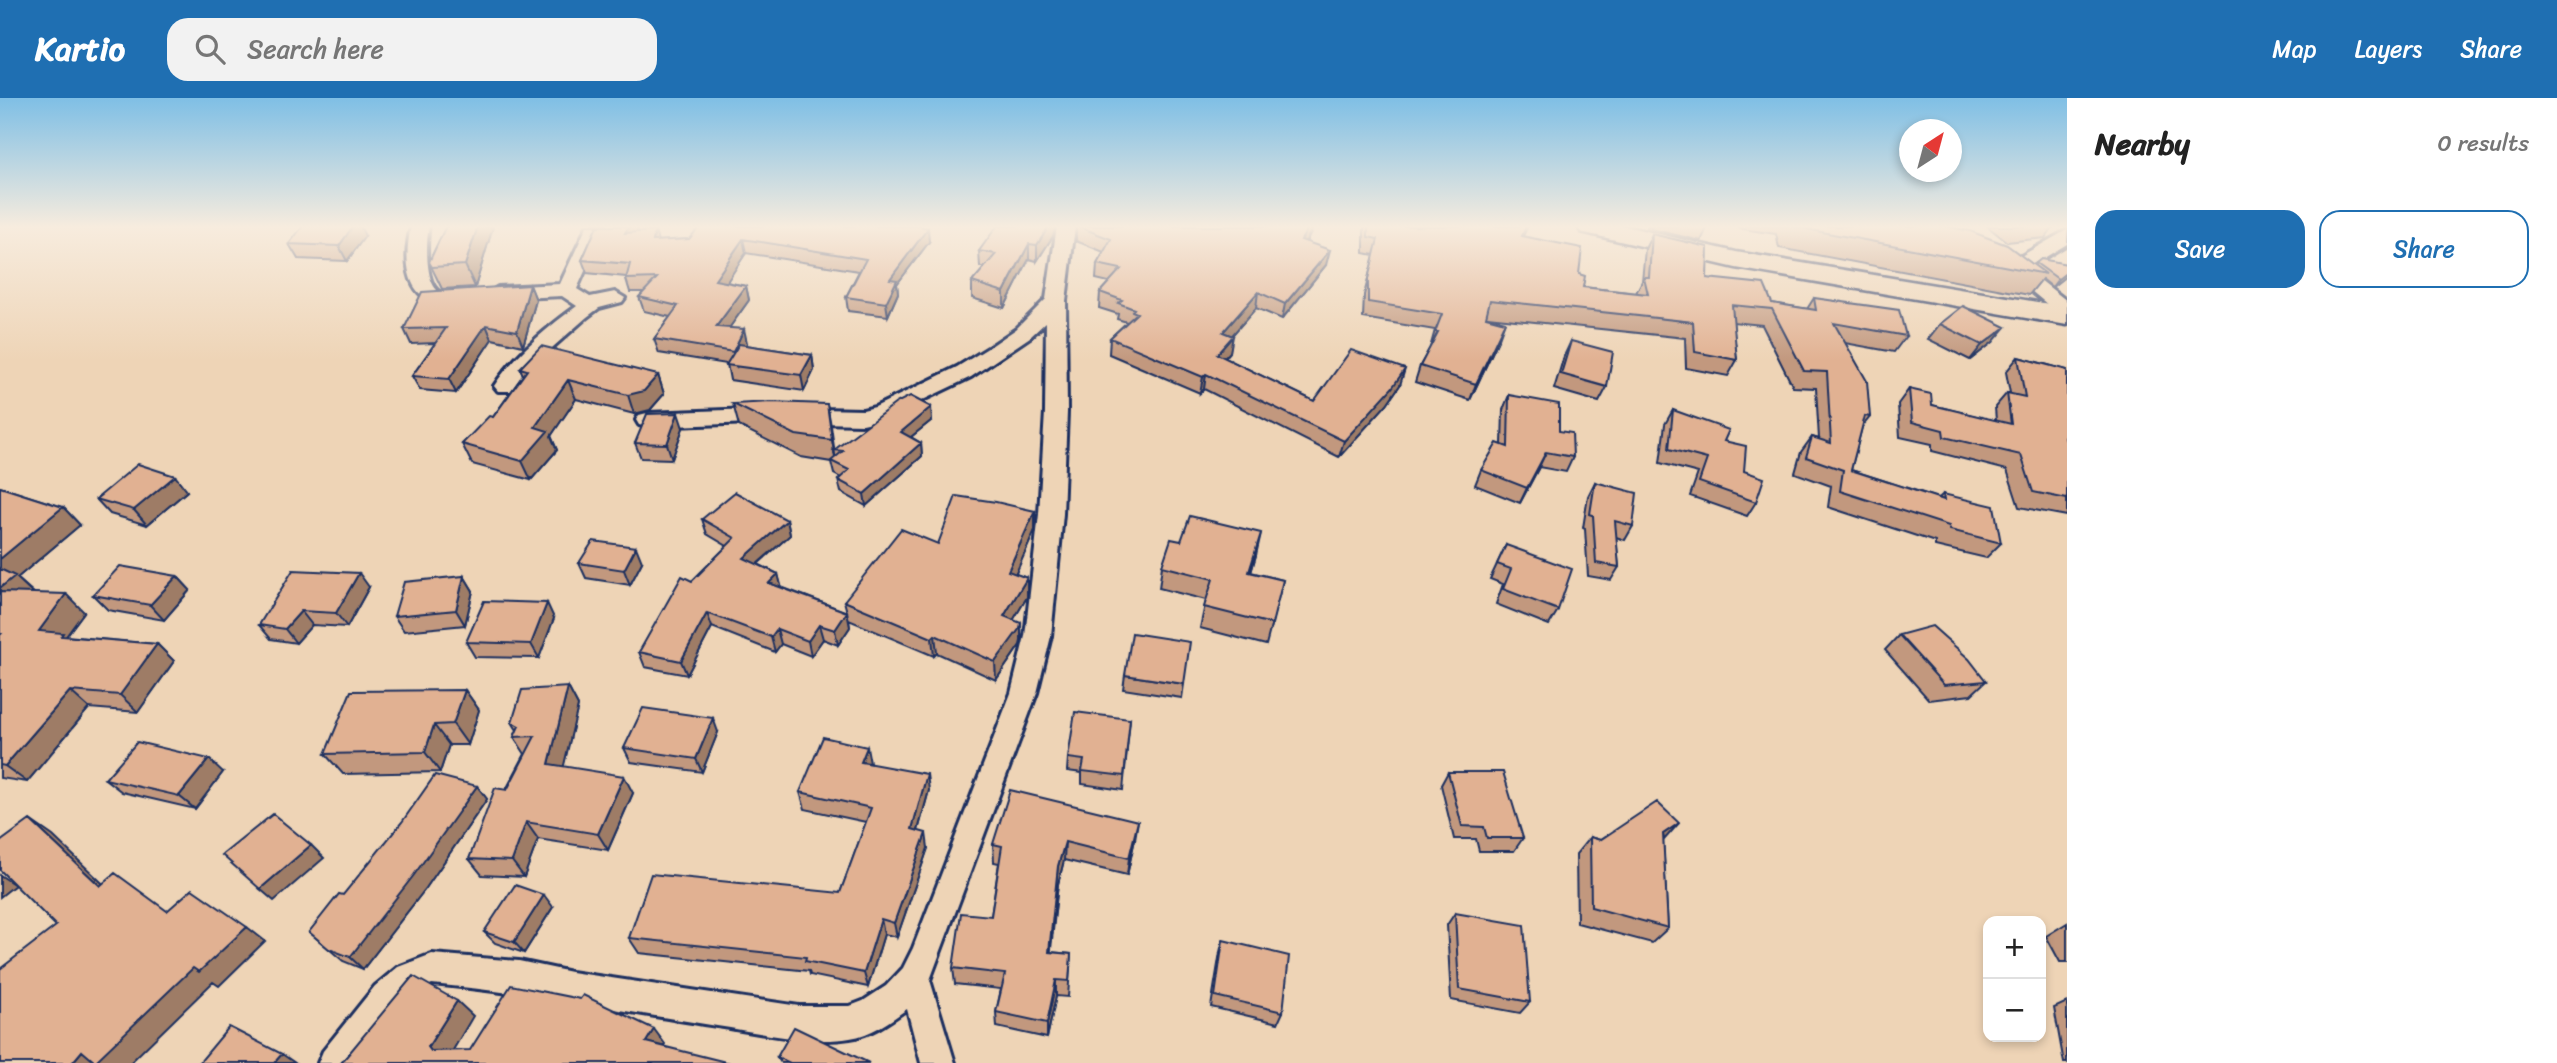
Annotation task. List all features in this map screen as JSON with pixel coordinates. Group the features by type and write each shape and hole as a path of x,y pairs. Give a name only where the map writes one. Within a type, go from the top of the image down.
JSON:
{"street":[{"path":"420,271 428,293 436,298 567,290"},
{"path":"567,290 576,271"},
{"path":"335,1063 386,997 410,978 432,969 519,977 571,988 799,1022 850,1022 872,1014 897,998 914,979 926,955 1024,693 1038,636 1051,514 1056,412 1056,301 1060,271"},
{"path":"1804,271 2067,314"},
{"path":"2017,271 2067,314"},
{"path":"567,290 576,300 592,304"},
{"path":"505,386 537,349 563,325 592,304 615,298"},
{"path":"645,420 776,415 863,417 881,413 964,372 998,351 1023,333 1056,301"},
{"path":"499,1010 519,977"},
{"path":"914,979 938,1063"}],"building":[{"path":"628,271 721,271 715,280 746,286 716,327 744,329 733,352 654,339 678,306 639,297 657,278 626,279"},
{"path":"860,271 896,271 890,279 897,280 886,303 846,297"},
{"path":"981,271 1015,271 1004,292 972,282"},
{"path":"1119,271 1312,271 1285,304 1258,292 1223,332 1233,336 1217,354 1314,401 1351,350 1405,369 1392,388 1344,441 1206,374 1203,377 1110,338 1137,313 1132,311 1134,309 1118,303 1122,300 1100,292"},
{"path":"1370,271 1579,271 1579,274 1585,276 1583,287 1648,294 1644,277 1649,277 1649,271 1707,271 1707,278 1764,284 1772,303 1816,310 1814,298 1899,310 1906,336 1834,323 1867,381 1870,417 1865,416 1851,470 1944,500 1943,494 1994,506 2001,543 1950,530 1949,526 1840,491 1843,470 1806,457 1812,437 1831,443 1827,372 1804,371 1772,309 1732,305 1737,360 1695,352 1693,322 1490,300 1486,317 1505,322 1476,384 1420,366 1438,332 1435,332 1442,314 1368,302"},
{"path":"2047,271 2067,271 2058,279"},
{"path":"530,285 517,331 486,325 449,379 412,376 446,328 404,329 422,292"},
{"path":"1963,306 2006,327 1982,345 1940,324"},
{"path":"1571,341 1613,352 1607,387 1561,374"},
{"path":"739,344 812,355 801,375 726,365"},
{"path":"541,346 658,375 644,391 628,395 568,380 535,427 548,431 522,461 462,444 489,416 493,417 527,370 520,368"},
{"path":"2018,357 2067,370 2067,499 2033,492 2021,455 1944,437 1943,430 1912,422 1909,389 1931,394 1932,405 2011,424 2007,393 2025,397"},
{"path":"1509,395 1559,404 1559,431 1572,433 1573,457 1546,452 1527,488 1481,470 1497,443 1508,447"},
{"path":"910,396 931,407 901,432 921,443 864,494 838,480 849,470 831,461 843,451 834,450 896,403"},
{"path":"733,404 827,404 832,440 796,435"},
{"path":"1673,410 1729,430 1724,441 1746,446 1744,471 1764,478 1756,502 1699,482 1707,459 1669,449"},
{"path":"678,413 667,444 635,443 647,414"},
{"path":"138,464 175,476 134,510 96,499"},
{"path":"1595,482 1637,493 1633,526 1615,521 1619,567 1596,563 1593,515 1590,514"},
{"path":"0,487 63,507 0,559"},
{"path":"735,492 787,520 744,558 778,574 769,583 847,612 835,630 819,625 808,641 777,629 771,637 707,613 681,661 639,652 682,576 692,581 735,538 702,519"},
{"path":"956,496 1035,511 1008,571 1027,578 1004,616 1021,623 1020,628 995,662 935,635 932,638 844,601 901,529 938,544"},
{"path":"1190,516 1261,533 1249,572 1283,580 1272,624 1204,607 1213,579 1162,566 1171,539 1181,541"},
{"path":"593,541 636,547 624,570 579,563"},
{"path":"1506,545 1572,569 1558,610 1503,589 1511,569 1497,564"},
{"path":"120,566 177,576 150,605 93,595"},
{"path":"0,569 15,576 0,588"},
{"path":"293,570 359,573 336,613 301,611 285,629 259,625"},
{"path":"464,576 456,610 394,616 404,582"},
{"path":"0,592 66,594 39,631 63,633 61,636 157,644 120,695 70,691 5,766 0,765"},
{"path":"484,601 547,603 531,644 466,642"},
{"path":"1932,626 1969,659 1986,681 1944,685 1899,635"},
{"path":"1132,633 1190,642 1184,684 1125,675"},
{"path":"568,687 549,764 624,776 598,834 526,822 512,861 469,859 495,788 507,790 535,736 514,737 519,726 512,722 522,690"},
{"path":"465,690 453,724 434,725 425,752 325,754 351,691"},
{"path":"643,708 713,718 696,759 624,748"},
{"path":"1075,712 1130,719 1124,776 1082,771 1084,760 1068,758"},
{"path":"823,737 867,747 861,762 927,774 912,829 926,833 894,923 881,919 864,973 805,961 806,957 629,938 651,874 840,893 871,808 800,792"},
{"path":"137,742 209,759 179,796 105,779"},
{"path":"1448,772 1503,772 1523,838 1487,838 1484,827 1462,826"},
{"path":"435,775 477,786 414,875 350,957 329,949 309,932 402,822"},
{"path":"1010,790 1138,821 1129,858 1065,842 1058,866 1049,952 1071,954 1069,981 1056,980 1047,1023 996,1012 1005,974 953,968 961,913 991,916 1002,846 993,844"},
{"path":"1657,802 1679,823 1663,834 1668,928 1591,907 1590,837 1600,840"},
{"path":"273,814 311,845 260,889 222,855"},
{"path":"30,820 100,886 115,873 167,911 192,889 247,927 199,972 193,968 95,1062 82,1051 72,1063 0,1063 0,969 56,926 0,870 0,842"},
{"path":"515,885 544,895 514,942 484,932"},
{"path":"1455,913 1524,925 1530,1002 1459,989"},
{"path":"1223,940 1289,956 1283,1012 1215,996"},
{"path":"413,976 457,1001 428,1047 431,1051 470,1050 511,985 580,999 583,995 654,1029 646,1042 730,1063 341,1063"},
{"path":"229,1027 282,1054 274,1063 199,1063"},
{"path":"794,1027 869,1063 790,1063 777,1057"}]}
